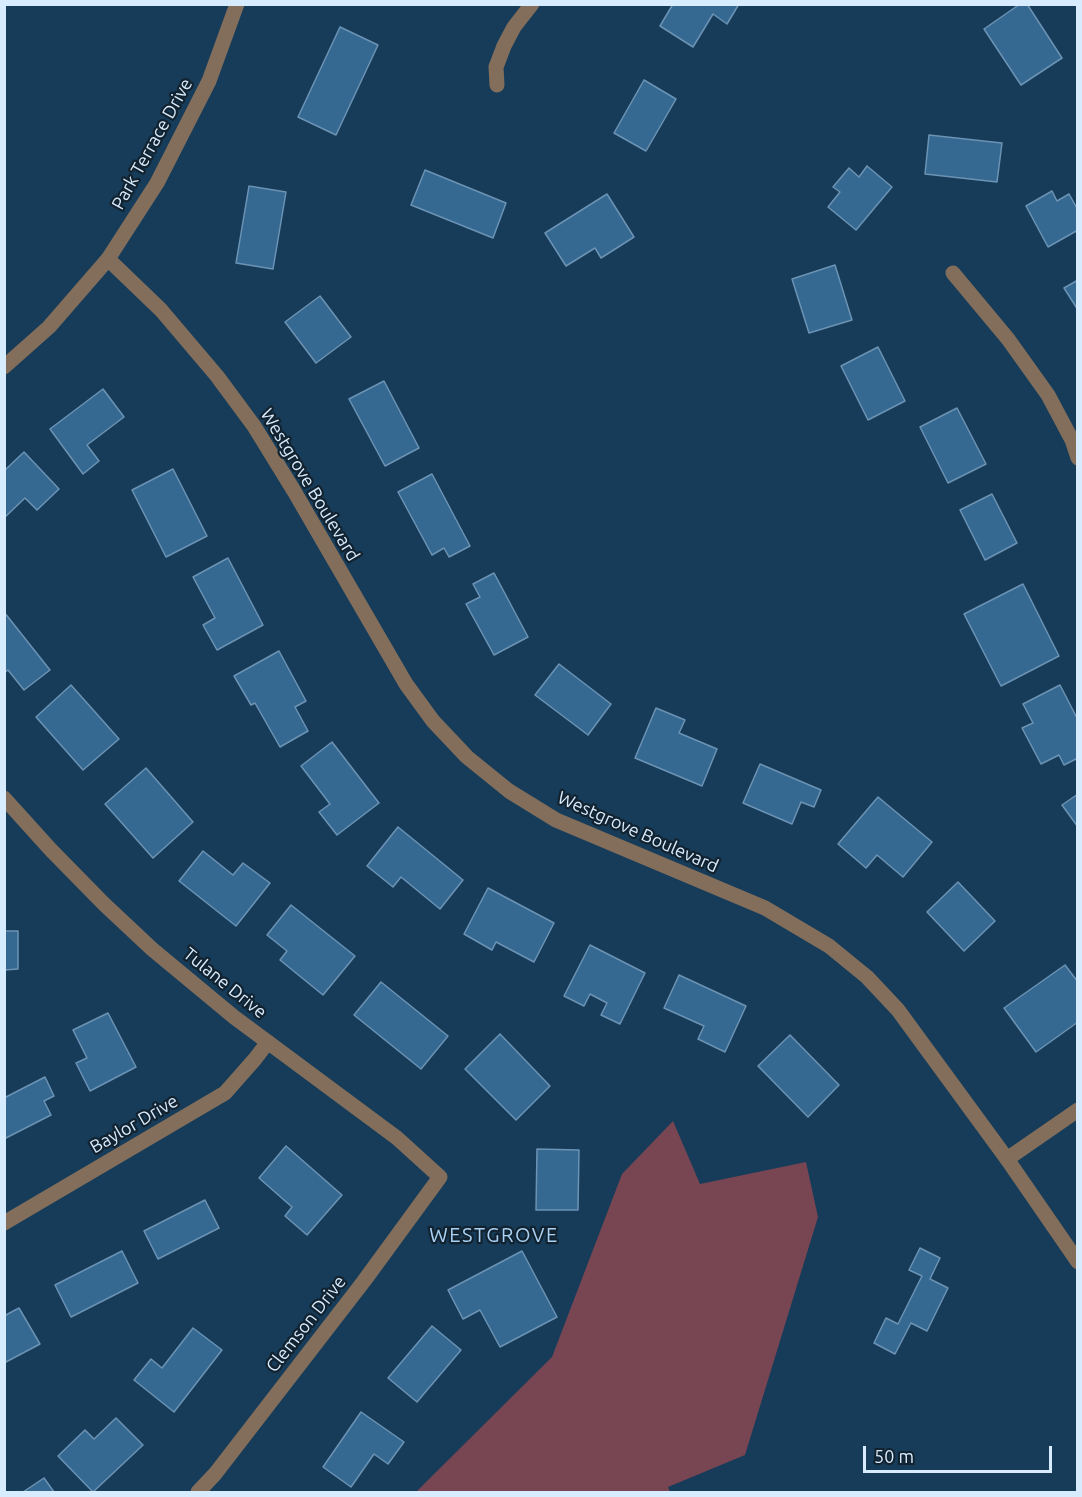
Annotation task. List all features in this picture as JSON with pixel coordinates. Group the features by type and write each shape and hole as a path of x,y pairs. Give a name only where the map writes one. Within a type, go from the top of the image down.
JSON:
{"street":[{"name":"Park Terrace Drive","path":"4,367 49,327 108,259 157,183 209,81 237,4"},
{"path":"497,85 496,67 504,46 514,27 532,4"},
{"name":"Westgrove Boulevard","path":"108,259 161,310 217,376 254,426 406,684 433,721 467,757 509,791 556,820 765,908 829,946 867,977 898,1010 1007,1159 1077,1262"},
{"path":"953,273 1008,339 1048,394 1072,440 1077,458"},
{"name":"Tulane Drive","path":"5,798 51,850 112,912 162,957 234,1017 397,1138 440,1176"},
{"name":"Baylor Drive","path":"4,1223 225,1093 268,1042"},
{"path":"1007,1159 1077,1110"},
{"name":"Clemson Drive","path":"198,1492 216,1474 364,1281 440,1176"}],"shaded area":[{"path":"673,1121 700,1184 806,1162 818,1217 745,1455 668,1487 670,1492 416,1492 552,1357 622,1174"}],"building":[{"path":"673,4 739,4 727,24 713,14 693,47 660,26"},
{"path":"1020,4 1027,4 1062,58 1021,85 984,29"},
{"path":"340,27 378,45 336,135 298,117"},
{"path":"644,80 676,99 646,151 614,133"},
{"path":"929,135 1002,143 997,182 925,174"},
{"path":"867,166 892,187 856,230 828,207 840,192 833,187 849,168 859,177"},
{"path":"425,170 506,203 493,238 411,205"},
{"path":"249,186 286,192 273,269 236,263"},
{"path":"1052,191 1057,201 1069,194 1078,210 1078,230 1048,247 1026,206"},
{"path":"607,194 634,237 601,258 595,248 566,266 545,233"},
{"path":"835,265 852,320 809,333 792,279"},
{"path":"1078,280 1078,310 1064,288"},
{"path":"320,296 351,337 316,363 285,322"},
{"path":"878,347 905,401 868,420 841,366"},
{"path":"384,381 419,448 385,466 349,399"},
{"path":"103,389 124,417 87,445 99,461 83,474 50,429"},
{"path":"957,408 986,464 948,483 920,427"},
{"path":"24,452 59,489 37,510 25,498 4,518 4,471"},
{"path":"173,469 207,536 166,557 132,490"},
{"path":"432,474 470,546 449,557 444,548 432,555 398,492"},
{"path":"992,494 1017,543 985,560 960,510"},
{"path":"228,558 263,625 217,650 203,625 215,618 193,577"},
{"path":"494,573 528,637 494,655 466,604 480,597 473,584"},
{"path":"1023,584 1059,656 1001,686 964,614"},
{"path":"4,612 50,670 24,690 8,670 4,673"},
{"path":"279,651 306,701 295,707 308,731 280,747 255,703 251,705 234,676"},
{"path":"559,664 611,704 588,735 535,695"},
{"path":"71,685 119,739 83,770 36,717"},
{"path":"1060,685 1078,720 1078,758 1064,765 1059,755 1041,764 1022,728 1033,723 1023,704"},
{"path":"656,708 685,720 679,733 717,749 702,786 635,758"},
{"path":"332,742 379,803 337,835 319,812 330,804 301,766"},
{"path":"760,764 821,790 814,807 801,802 792,824 743,803"},
{"path":"146,768 193,822 153,858 105,804"},
{"path":"1078,794 1078,827 1062,805"},
{"path":"878,797 932,842 903,877 877,855 866,868 838,844"},
{"path":"398,827 463,880 440,909 401,877 393,887 367,866"},
{"path":"203,851 233,875 243,863 270,883 236,926 179,881"},
{"path":"958,882 995,921 964,951 927,912"},
{"path":"488,888 554,923 534,962 496,942 492,950 464,934"},
{"path":"291,905 355,956 323,995 280,960 287,951 267,935"},
{"path":"4,931 18,931 18,969 4,970"},
{"path":"590,945 645,973 620,1024 601,1015 607,1003 590,994 584,1006 564,996"},
{"path":"1065,965 1078,982 1078,1022 1036,1052 1004,1008"},
{"path":"679,975 746,1006 725,1052 698,1039 704,1026 664,1008"},
{"path":"381,982 448,1036 421,1069 354,1015"},
{"path":"108,1013 136,1067 90,1091 76,1063 87,1058 73,1030"},
{"path":"500,1034 550,1086 516,1120 465,1069"},
{"path":"790,1035 839,1085 808,1117 758,1066"},
{"path":"45,1077 54,1096 44,1101 51,1115 4,1139 4,1098"},
{"path":"286,1146 342,1195 307,1235 285,1216 292,1207 259,1178"},
{"path":"537,1149 579,1150 578,1210 536,1210"},
{"path":"205,1200 219,1228 158,1259 144,1231"},
{"path":"920,1248 940,1258 930,1279 948,1288 927,1331 911,1323 895,1354 874,1343 886,1318 898,1324 922,1276 909,1270"},
{"path":"122,1251 138,1283 71,1317 55,1285"},
{"path":"522,1251 557,1317 500,1347 480,1310 463,1319 448,1290"},
{"path":"19,1308 40,1344 4,1363 4,1316"},
{"path":"432,1326 461,1350 417,1402 388,1378"},
{"path":"193,1328 222,1350 174,1412 134,1380 151,1359 162,1368"},
{"path":"361,1412 404,1442 388,1464 374,1454 351,1487 323,1467"},
{"path":"116,1418 143,1445 93,1492 58,1456 85,1430 94,1439"},
{"path":"44,1478 54,1492 23,1492"}],"district":[{"name":"WESTGROVE","path":"494,1235"}]}
